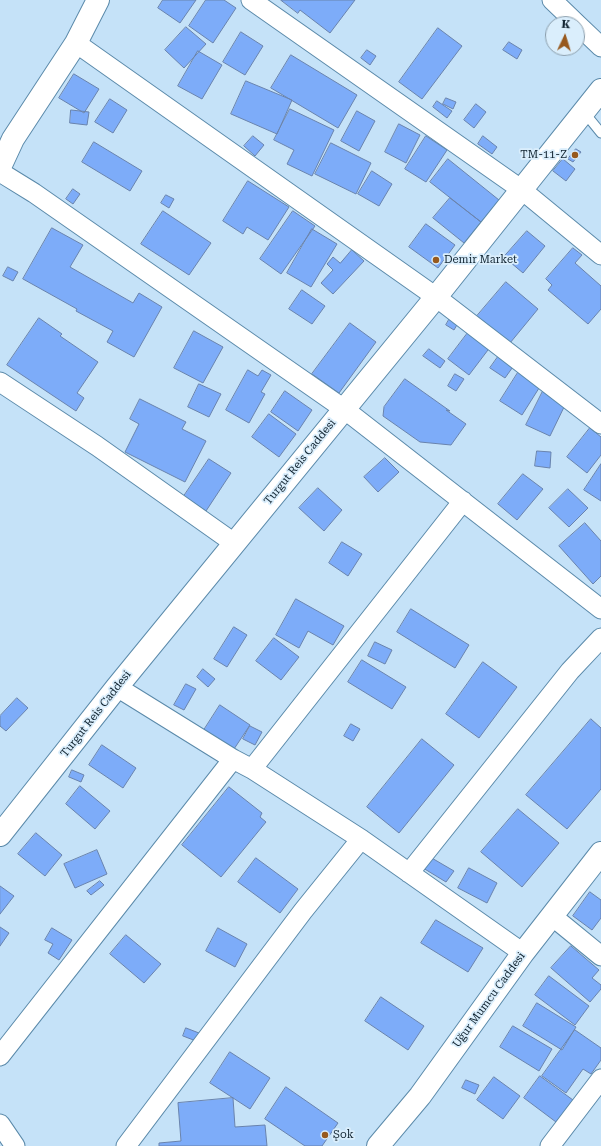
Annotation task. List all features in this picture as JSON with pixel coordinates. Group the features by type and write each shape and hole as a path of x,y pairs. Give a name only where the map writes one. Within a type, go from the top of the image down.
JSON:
{"street":[{"path":"0,167 13,139 76,43 98,0"},
{"path":"250,0 522,190 601,255"},
{"path":"552,0 569,16"},
{"path":"585,32 601,47"},
{"path":"76,43 436,297 601,424"},
{"name":"Turgut Reis Caddesi","path":"0,835 117,687 436,297 601,90"},
{"path":"0,172 34,193 344,408 601,609"},
{"path":"0,382 97,446 234,543"},
{"path":"252,770 463,501"},
{"path":"409,873 570,671 601,638"},
{"path":"117,687 362,839 523,953"},
{"path":"0,1056 234,759"},
{"path":"126,1146 303,911 362,839"},
{"name":"Uğur Mumcu Caddesi","path":"378,1146 420,1096 523,953 601,853"},
{"path":"552,916 601,956"},
{"path":"550,1146 601,1080"},
{"path":"0,1124 15,1146"}],"lane":[{"path":"584,112 601,133"}],"building":[{"path":"163,0 196,0 180,23 158,8"},
{"path":"206,0 224,0 236,8 213,43 189,26"},
{"path":"281,0 355,0 330,33 300,10 298,13"},
{"path":"186,27 206,44 184,68 165,50"},
{"path":"438,28 462,46 422,99 399,82"},
{"path":"241,32 263,46 245,75 223,62"},
{"path":"509,42 522,50 517,59 503,50"},
{"path":"367,50 376,56 370,65 361,58"},
{"path":"198,51 222,65 202,99 178,86"},
{"path":"291,55 357,95 338,128 271,88"},
{"path":"74,74 99,89 84,113 59,98"},
{"path":"246,81 292,100 277,134 231,114"},
{"path":"446,98 456,102 453,109 443,104"},
{"path":"110,99 127,110 113,133 95,122"},
{"path":"437,101 452,111 447,118 433,107"},
{"path":"476,104 486,112 474,128 464,120"},
{"path":"290,109 334,130 312,176 287,164 294,150 274,140"},
{"path":"71,110 89,112 87,125 70,123"},
{"path":"357,111 375,121 359,151 341,141"},
{"path":"399,124 420,135 406,163 385,152"},
{"path":"253,136 264,145 255,156 244,146"},
{"path":"426,136 447,150 426,182 405,169"},
{"path":"483,136 497,147 492,154 478,144"},
{"path":"94,142 142,171 130,191 82,162"},
{"path":"331,143 371,163 356,194 315,174"},
{"name":"TM-11-Z","path":"576,149 581,152 573,162 568,159"},
{"path":"448,159 499,200 481,222 430,182"},
{"path":"563,159 575,169 566,181 553,171"},
{"path":"372,171 392,184 379,206 358,194"},
{"path":"248,181 289,207 268,240 247,227 243,234 223,221"},
{"path":"73,189 80,194 73,204 66,199"},
{"path":"166,195 174,199 169,208 161,203"},
{"path":"450,198 481,222 464,243 433,218"},
{"path":"163,211 211,243 189,275 141,244"},
{"path":"293,211 315,226 281,274 260,259"},
{"path":"426,224 455,245 438,268 409,247"},
{"path":"52,228 83,245 70,267 133,303 139,293 162,307 134,357 107,342 113,331 23,279"},
{"path":"312,229 337,244 311,287 287,273"},
{"path":"527,231 545,246 523,273 504,257"},
{"path":"573,248 582,255 575,263 601,286 601,309 588,324 548,290 552,285 546,279"},
{"path":"352,250 364,261 333,294 321,283 333,270 327,264 333,257 340,263"},
{"path":"8,267 18,272 13,281 3,276"},
{"path":"506,282 538,309 510,343 477,316"},
{"path":"302,290 325,306 312,324 289,309"},
{"path":"39,318 62,334 60,336 98,362 77,393 84,398 76,411 7,365"},
{"path":"450,318 458,323 454,330 446,325"},
{"path":"350,323 376,342 339,393 312,374"},
{"path":"470,330 491,346 469,375 448,359"},
{"path":"194,331 223,347 203,383 174,368"},
{"path":"429,349 445,361 440,368 423,356"},
{"path":"500,354 515,364 505,378 490,368"},
{"path":"248,370 258,376 262,370 271,375 261,392 265,394 249,423 226,410"},
{"path":"519,371 541,385 522,415 500,401"},
{"path":"455,374 464,379 456,391 448,386"},
{"path":"405,379 466,424 451,445 420,442 383,416 384,407"},
{"path":"199,384 221,394 209,417 188,407"},
{"path":"285,391 312,410 298,431 271,412"},
{"path":"543,391 566,403 550,436 526,425"},
{"path":"140,399 186,422 182,429 206,441 185,482 125,452 139,424 130,419"},
{"path":"269,414 296,434 279,457 252,437"},
{"path":"590,428 601,437 601,455 587,473 567,457"},
{"path":"537,451 551,452 550,468 535,466"},
{"path":"385,458 399,472 378,492 364,477"},
{"path":"209,459 231,473 206,511 184,496"},
{"path":"601,464 601,501 584,490"},
{"path":"523,474 543,489 517,520 498,504"},
{"path":"318,488 342,510 324,531 299,508"},
{"path":"568,489 588,508 569,527 549,508"},
{"path":"585,523 601,541 601,576 593,584 559,546"},
{"path":"342,542 362,554 348,576 329,563"},
{"path":"296,599 344,626 333,645 308,631 299,648 276,635"},
{"path":"411,609 469,645 455,668 397,632"},
{"path":"234,627 247,635 227,667 214,659"},
{"path":"274,638 299,657 281,680 256,661"},
{"path":"375,642 392,650 385,664 368,656"},
{"path":"362,660 406,687 392,709 348,682"},
{"path":"483,662 517,687 479,738 446,714"},
{"path":"203,669 215,679 208,687 197,677"},
{"path":"186,684 196,689 184,710 174,705"},
{"path":"17,698 28,708 6,731 0,726 0,716"},
{"path":"220,705 250,725 234,749 204,730"},
{"path":"591,719 601,728 601,789 567,829 526,795"},
{"path":"351,724 360,729 353,741 344,736"},
{"path":"250,726 262,732 255,745 243,739"},
{"path":"422,739 454,765 399,833 367,807"},
{"path":"102,745 136,768 123,788 89,765"},
{"path":"72,770 84,775 81,782 69,777"},
{"path":"80,786 110,811 95,829 66,804"},
{"path":"229,787 262,813 260,817 266,822 221,877 182,845"},
{"path":"518,809 559,843 522,887 481,852"},
{"path":"36,833 62,855 45,876 18,854"},
{"path":"97,850 107,874 75,888 64,864"},
{"path":"430,857 454,871 446,882 423,868"},
{"path":"256,858 298,889 280,913 238,882"},
{"path":"469,868 497,883 487,903 458,888"},
{"path":"100,881 104,885 91,895 87,891"},
{"path":"0,886 14,896 0,914"},
{"path":"590,892 601,900 601,918 592,930 573,916"},
{"path":"436,920 483,948 468,972 421,943"},
{"path":"0,927 9,933 0,946"},
{"path":"52,928 72,940 59,960 48,953 53,944 45,940"},
{"path":"218,928 247,944 235,967 206,951"},
{"path":"126,935 161,964 144,983 110,954"},
{"path":"571,946 599,970 592,978 601,985 601,989 590,1002 551,968"},
{"path":"549,976 589,1006 575,1025 535,995"},
{"path":"381,997 424,1026 408,1050 365,1021"},
{"path":"537,1003 576,1027 562,1050 523,1026"},
{"path":"513,1026 552,1049 539,1071 500,1047"},
{"path":"186,1028 199,1033 196,1041 183,1036"},
{"path":"575,1030 601,1048 601,1060 591,1074 583,1069 566,1093 542,1076"},
{"path":"230,1052 270,1078 250,1109 210,1083"},
{"path":"540,1076 573,1100 556,1122 524,1098"},
{"path":"494,1077 520,1096 503,1119 477,1100"},
{"path":"466,1080 479,1085 475,1094 462,1088"},
{"path":"286,1087 338,1123 322,1146 305,1146 265,1119"},
{"path":"233,1098 235,1127 265,1125 267,1146 159,1146 159,1143 181,1141 178,1103"}],"place":[{"name":"TM-11-Z","path":"575,155"},
{"name":"Demir Market","path":"436,260"},
{"name":"Şok","path":"325,1135"}]}
